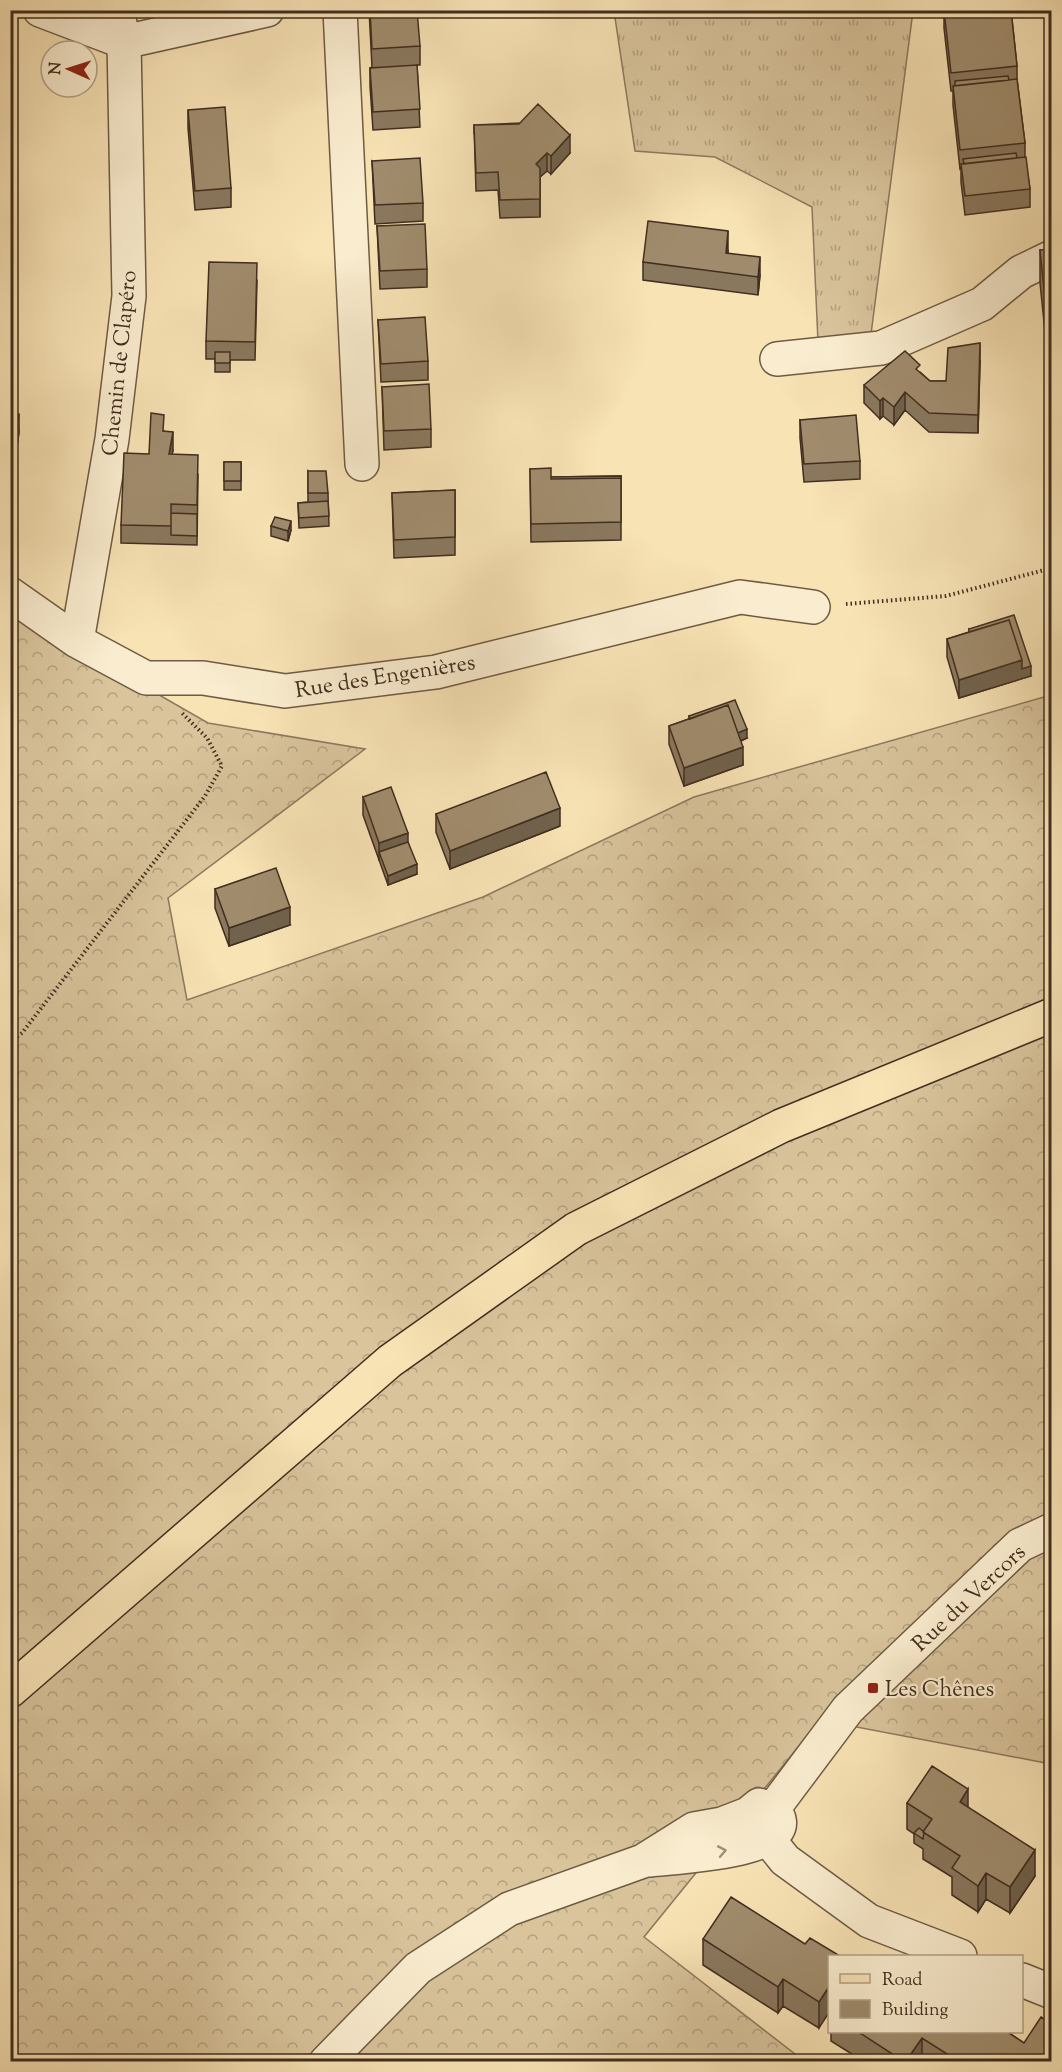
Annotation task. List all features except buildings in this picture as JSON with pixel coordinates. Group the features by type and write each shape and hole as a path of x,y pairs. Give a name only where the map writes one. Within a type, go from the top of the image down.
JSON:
{"main road":[{"path":"10,1691 390,1361 576,1229 781,1126 1052,1015"}],"street":[{"path":"40,10 121,26 267,10"},
{"path":"340,10 362,464"},
{"name":"Chemin de Clapéro","path":"77,641 112,440 129,296 121,26"},
{"path":"777,359 881,348 982,304 1021,272 1052,257"},
{"name":"Rue des Engenières","path":"10,594 77,641 146,678 203,678 285,691 436,672 740,597 813,607"},
{"name":"Rue du Vercors","path":"763,1826 848,1709 1020,1545 1052,1530"},
{"path":"326,2061 418,1968 509,1909 643,1861 721,1852 763,1826 785,1860 869,1921 957,1955"},
{"path":"1023,1980 1052,1992"}],"path":[{"path":"813,607 946,596 1052,568"},
{"path":"10,1042 22,1033 205,796 222,766 207,738 146,678"}],"green space":[{"path":"614,11 913,11 871,334 818,342 812,207 715,157 635,151"},
{"path":"10,597 93,657 208,723 365,749 168,898 187,1000 483,897 694,797 1051,695 1051,1764 820,1720 644,1937 804,2061 11,2061"}],"place":[{"name":"Les Chênes","path":"873,1688"}]}
